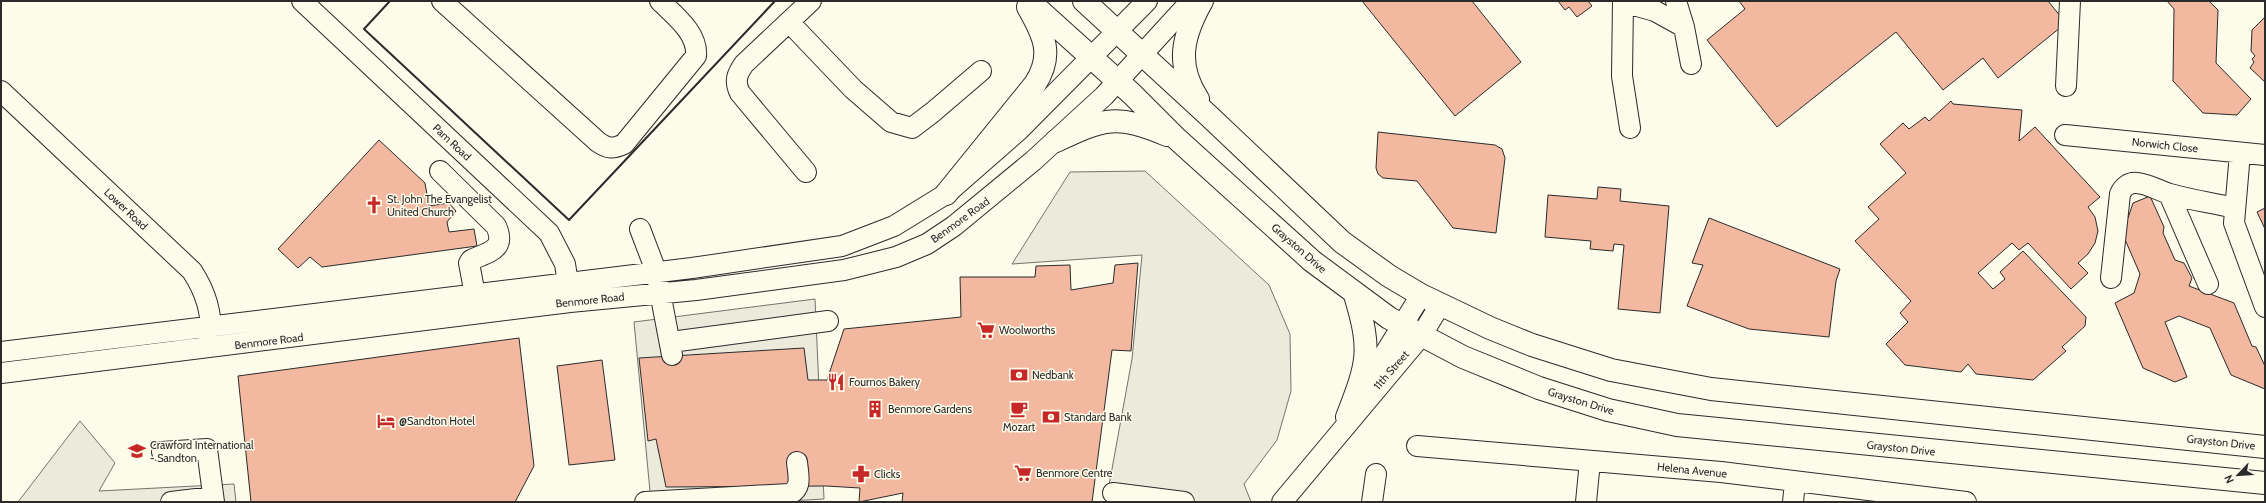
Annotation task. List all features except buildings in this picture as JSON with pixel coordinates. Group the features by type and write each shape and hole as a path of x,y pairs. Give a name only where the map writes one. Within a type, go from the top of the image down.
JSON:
{"main road":[{"path":"946,194 1035,84 1044,68 1045,46 1041,32 1025,1"},
{"name":"Grayston Drive","path":"1029,1 1117,81 1177,139 1312,261 1355,295 1400,326 1539,388 1608,410 1656,422 1700,428 2265,483"},
{"name":"Grayston Drive","path":"1084,1 1209,116 1329,231 1373,265 1440,304 1496,330 1563,356 1611,370 1711,389 2265,447"},
{"path":"1202,1 1185,41 1184,63 1192,89 1209,116"},
{"path":"1056,141 1091,124 1114,120 1140,124 1177,139"},
{"path":"1342,425 1362,380 1367,355 1364,327 1355,295"}],"street":[{"name":"Pam Road","path":"302,1 549,234 565,264 569,293"},
{"path":"442,1 598,142 607,148 615,148 624,144 696,56 697,47 693,37 660,1"},
{"path":"806,172 740,93 736,85 737,75 744,64 811,1"},
{"name":"Benmore Road","path":"1,373 213,348 569,293 656,271 700,267 842,246 894,226 946,194 1019,130 1147,1"},
{"name":"Benmore Road","path":"1,352 475,295 659,293 844,270 896,258 927,244 954,226 1056,141 1117,81 1191,1"},
{"path":"1676,1 1684,27 1691,64"},
{"path":"2066,86 2070,1"},
{"path":"1630,128 1622,76 1623,2 1655,11 1684,27"},
{"path":"789,22 853,89 891,122 912,128 934,112 981,71"},
{"name":"Lower Road","path":"1,90 192,271 204,289 212,326 213,348"},
{"name":"Norwich Close","path":"2065,135 2265,155"},
{"path":"2240,153 2234,208 2234,223 2258,269 2254,281 2265,307"},
{"path":"440,171 496,226 500,235 499,244 486,254 471,260 469,263 475,295"},
{"path":"2111,278 2120,194 2123,188 2136,183 2169,194 2234,208"},
{"path":"2169,194 2208,284"},
{"path":"496,226 520,206"},
{"path":"640,229 656,271 659,293 671,349 828,321"},
{"name":"11th Street","path":"1342,425 1400,326 1421,294"},
{"name":"11th Street","path":"1282,502 1342,425 1421,336 1440,304"},
{"name":"Helena Avenue","path":"1417,446 1720,472 1966,502"},
{"path":"162,452 207,449 214,500 170,502"},
{"path":"1586,502 1590,461"},
{"path":"645,502 789,494 796,491 799,484 797,462"},
{"path":"1372,502 1376,474"},
{"path":"1793,502 1795,482"},
{"path":"1113,493 1184,502"}],"shaded area":[{"path":"1145,171 1269,285 1290,334 1291,391 1277,440 1244,484 1251,502 1106,502 1132,359 1142,255 1012,264 1070,172"},
{"path":"815,299 824,499 770,502 651,502 634,322"},
{"path":"80,421 115,463 99,491 234,484 236,502 18,502"}],"wall":[{"path":"390,1 364,29 569,220 775,1"}],"place":[{"name":"St. John The Evangelist United Church","path":"374,205"},
{"name":"Woolworths","path":"986,330"},
{"name":"Nedbank","path":"1019,375"},
{"name":"Fournos Bakery","path":"836,382"},
{"name":"Benmore Gardens","path":"875,409"},
{"name":"Mozart","path":"1019,409"},
{"name":"Standard Bank","path":"1051,417"},
{"name":"@Sandton Hotel","path":"386,421"},
{"name":"Crawford International - Sandton","path":"137,451"},
{"name":"Benmore Centre","path":"1023,473"},
{"name":"Clicks","path":"861,474"}]}
